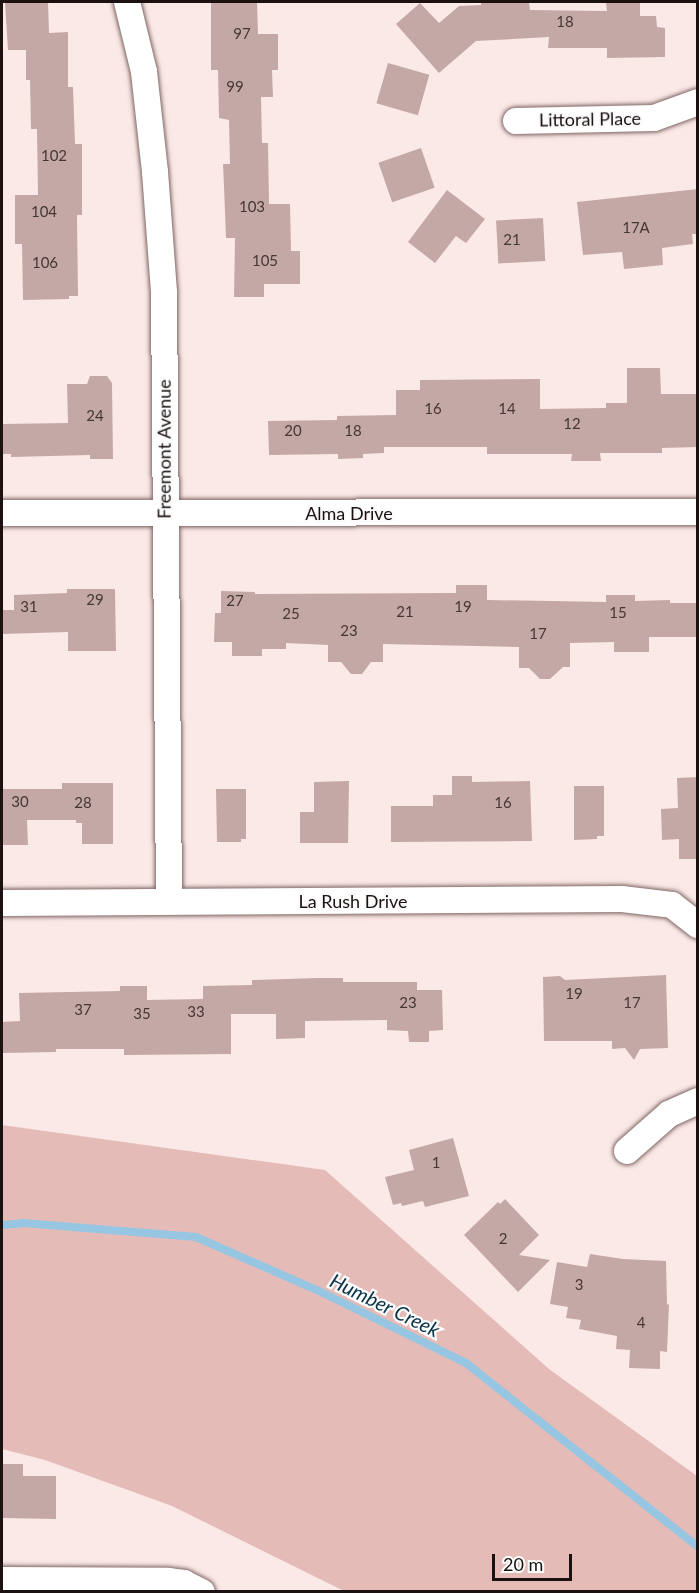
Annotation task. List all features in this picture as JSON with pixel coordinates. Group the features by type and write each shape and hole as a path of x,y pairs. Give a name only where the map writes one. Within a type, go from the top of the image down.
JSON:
{"street":[{"name":"Freemont Avenue","path":"127,2 144,72 156,183 164,293 164,513 169,900"},
{"name":"Littoral Place","path":"516,121 654,118 698,102"},
{"name":"Alma Drive","path":"2,513 698,512"},
{"name":"La Rush Drive","path":"2,903 169,900 445,902 622,899 672,905 698,925"},
{"path":"627,1151 669,1114 698,1101"},
{"path":"2,1580 168,1581 184,1583 202,1592"}],"shaded area":[{"path":"2,1125 325,1170 549,1369 697,1476 697,1591 344,1591 172,1506 45,1460 2,1449"}],"building":[{"path":"5,2 48,2 49,33 68,32 68,87 73,87 75,144 82,144 82,215 77,215 78,296 69,296 69,299 23,300 22,244 15,244 15,195 38,195 37,129 31,129 30,80 26,80 26,50 8,50"},
{"path":"211,2 257,2 258,34 278,34 278,70 272,70 273,97 261,97 262,143 268,143 269,204 290,204 291,251 300,251 300,284 264,284 264,297 234,297 235,238 226,238 223,164 230,164 229,120 219,118 218,70 211,70"},
{"path":"481,2 529,2 530,10 607,11 606,2 640,2 640,16 656,16 657,27 665,28 665,57 607,58 607,48 548,48 549,37 476,41 439,73 396,24 420,3 439,23 459,6 481,5"},
{"path":"388,63 429,75 418,115 376,103"},
{"path":"421,148 435,188 392,202 378,163"},
{"path":"698,189 698,234 692,234 693,244 662,248 663,265 624,269 622,252 583,255 577,202"},
{"path":"447,190 485,219 466,243 456,236 435,263 408,242"},
{"path":"543,218 545,261 498,263 496,220"},
{"path":"627,368 660,368 661,394 698,394 698,447 662,448 662,453 600,453 601,461 571,461 572,454 487,454 487,447 384,447 384,453 363,454 363,458 338,459 338,454 269,455 268,421 337,420 337,416 396,415 396,390 420,390 420,380 540,379 540,409 606,408 606,403 627,403"},
{"path":"90,376 107,376 112,383 113,459 90,459 90,455 11,457 11,454 2,454 2,424 68,423 67,384 87,384"},
{"path":"456,585 487,585 487,600 606,602 606,595 635,595 635,601 670,600 670,603 698,603 698,637 649,637 649,652 614,652 614,642 570,643 570,667 563,667 550,679 540,679 529,668 519,668 519,647 383,644 383,662 371,662 362,674 351,674 341,662 328,662 328,645 286,643 286,649 262,649 262,656 232,656 232,642 214,642 215,613 221,613 221,591 255,592 255,594 456,593"},
{"path":"67,589 115,589 116,651 68,651 68,632 2,634 2,610 14,610 14,595 67,593"},
{"path":"452,776 472,776 472,782 530,781 532,841 391,842 391,806 433,806 433,795 452,795"},
{"path":"698,777 698,859 679,859 679,839 662,840 661,809 678,808 677,778"},
{"path":"349,781 348,843 300,843 300,812 314,812 314,782"},
{"path":"62,783 113,783 113,844 82,844 82,823 76,823 76,820 27,820 28,845 2,845 2,789 62,789"},
{"path":"574,786 604,786 604,836 597,836 597,839 574,840"},
{"path":"216,789 246,789 246,839 241,839 241,842 217,842"},
{"path":"666,975 668,1048 640,1049 634,1060 625,1048 612,1049 612,1041 544,1041 543,977 560,976 565,980"},
{"path":"343,978 343,982 417,982 417,990 442,990 443,1030 429,1031 429,1042 409,1042 408,1031 387,1030 387,1020 305,1021 305,1038 276,1039 276,1014 231,1014 231,1054 124,1055 124,1049 56,1049 56,1052 2,1053 2,1022 20,1021 19,993 120,991 120,986 147,986 147,1000 203,999 203,986 252,985 252,980"},
{"path":"453,1138 469,1196 425,1207 423,1201 402,1206 401,1203 393,1205 385,1177 414,1170 409,1150"},
{"path":"505,1199 539,1235 519,1255 550,1260 518,1292 464,1235 498,1202 500,1204"},
{"path":"590,1254 623,1259 666,1261 667,1305 669,1304 667,1352 660,1351 660,1369 629,1368 630,1350 616,1349 617,1336 579,1329 581,1320 566,1318 568,1307 550,1304 557,1262 587,1267"},
{"path":"2,1464 23,1464 23,1476 56,1476 56,1519 2,1518"}],"waterway":[{"name":"Humber Creek","path":"2,1225 23,1223 196,1237 319,1291 466,1363 698,1547"}]}
